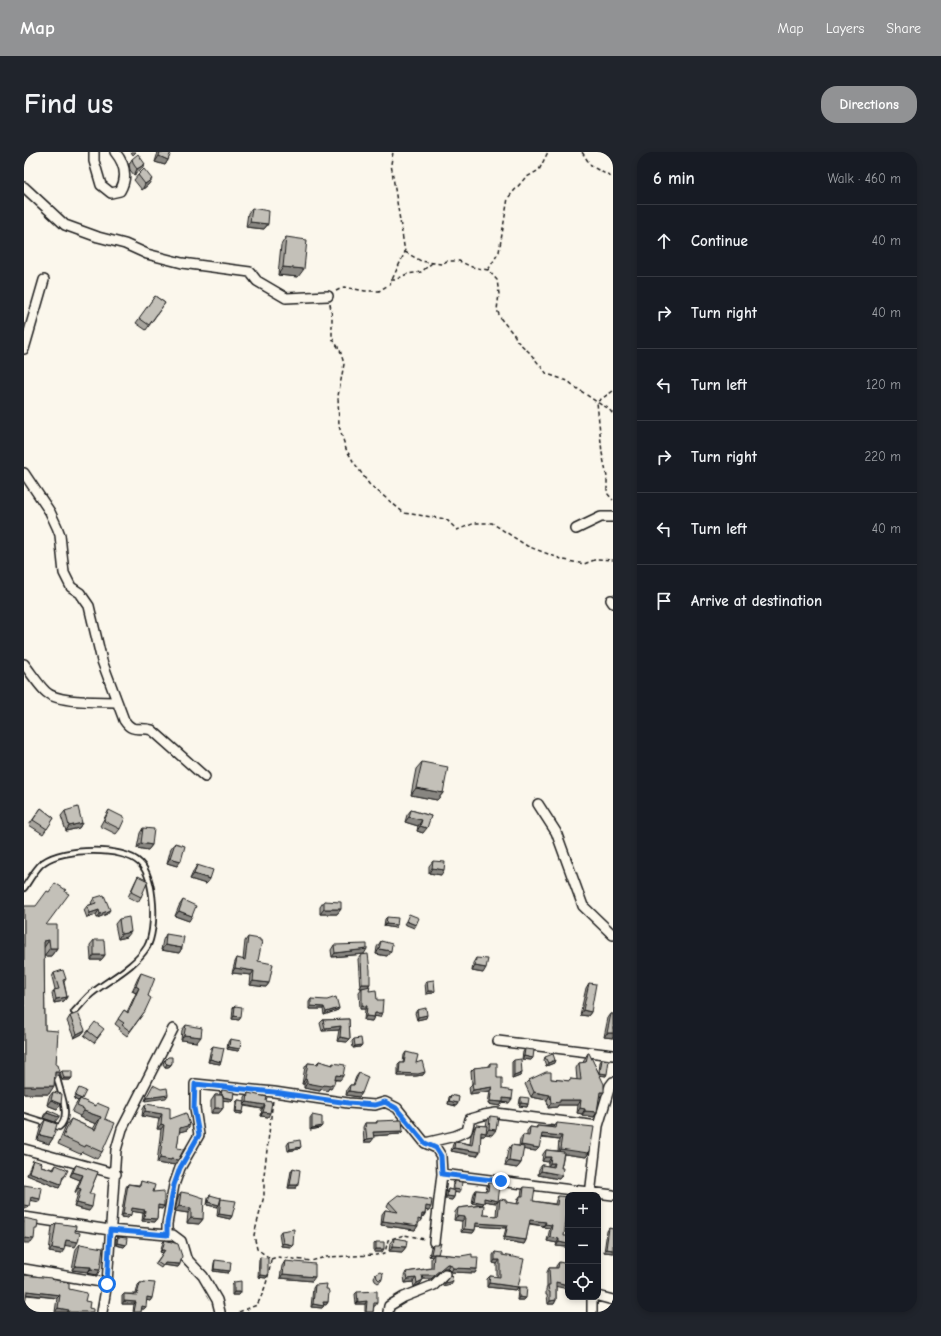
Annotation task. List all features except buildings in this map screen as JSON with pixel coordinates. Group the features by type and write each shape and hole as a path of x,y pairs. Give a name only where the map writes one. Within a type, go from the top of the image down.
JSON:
{"street":[{"path":"94,152 94,161 101,185 112,193 120,191 124,184 125,174 122,160 116,152"},
{"path":"24,187 65,224 98,238 125,244 148,254 182,263 250,272 257,281 286,298 328,296"},
{"path":"24,349 44,280"},
{"path":"24,473 50,512 60,535 64,573 71,586 80,593 90,606 102,661 117,702 128,726 134,729 152,730 205,777"},
{"path":"576,529 601,517 613,517"},
{"path":"25,666 45,691 52,696 71,700 117,702"},
{"path":"538,804 556,832 583,906 613,935"},
{"path":"102,1312 107,1284 110,1230 116,1174 116,1150 122,1129 173,1029"},
{"path":"498,1041 613,1055"},
{"path":"590,1192 598,1126 610,1086 613,1082"},
{"path":"167,1235 167,1224 174,1185 180,1168 199,1135 194,1108 195,1084 274,1092 348,1103 375,1105 385,1102 396,1108 425,1143 436,1148 441,1156 442,1174 434,1242"},
{"path":"425,1143 455,1136 467,1131 470,1119 484,1114 496,1113 598,1126"},
{"path":"24,1149 116,1174"},
{"path":"442,1174 575,1192"},
{"path":"601,1194 613,1195"},
{"path":"24,1217 110,1230 172,1235 181,1241 186,1258 203,1276 218,1300 220,1312"},
{"path":"24,1269 107,1284"},
{"path":"388,1312 389,1306 404,1297 434,1285 445,1274"},
{"path":"601,1297 613,1300"},
{"path":"592,1300 592,1312"}],"lane":[{"path":"24,888 44,862 63,853 83,851 106,851 124,854 140,863 148,878 154,914 147,946 138,959 90,994 74,1012"},
{"path":"24,1116 59,1127 63,1123 65,1117 56,1074 56,1067"}],"path":[{"path":"393,152 391,164 405,252 390,284 378,291 365,291 344,287 328,296 332,316 332,338 340,350 344,364 338,396 339,426 346,449 369,484 404,513 446,519 457,530 475,523 492,523 527,546 564,560 584,564 597,558 613,560"},
{"path":"488,270 499,252 508,198 525,178 539,170 548,152"},
{"path":"582,152 591,166 613,178"},
{"path":"405,252 421,261 441,264 447,261 459,261 472,267 488,270 497,280 499,294 498,310 501,319 515,336 516,340 529,352 547,374 568,381 608,408 613,414"},
{"path":"392,280 407,274 421,272 432,263"},
{"path":"597,402 613,391"},
{"path":"597,402 602,454 607,477 607,493 613,500"},
{"path":"271,1259 257,1249 254,1235 264,1196 264,1175 274,1092"},
{"path":"271,1259 277,1257 311,1260 326,1257 376,1255 385,1253 388,1240 404,1235 434,1242"},
{"path":"239,1312 257,1305 264,1291 270,1271 271,1259"}],"route":[{"path":"107,1284 110,1230 167,1235 167,1224 174,1185 180,1168 199,1135 194,1108 195,1084 274,1092 348,1103 375,1105 385,1102 396,1108 425,1143 436,1148 441,1156 443,1165 442,1174 501,1181"}]}
